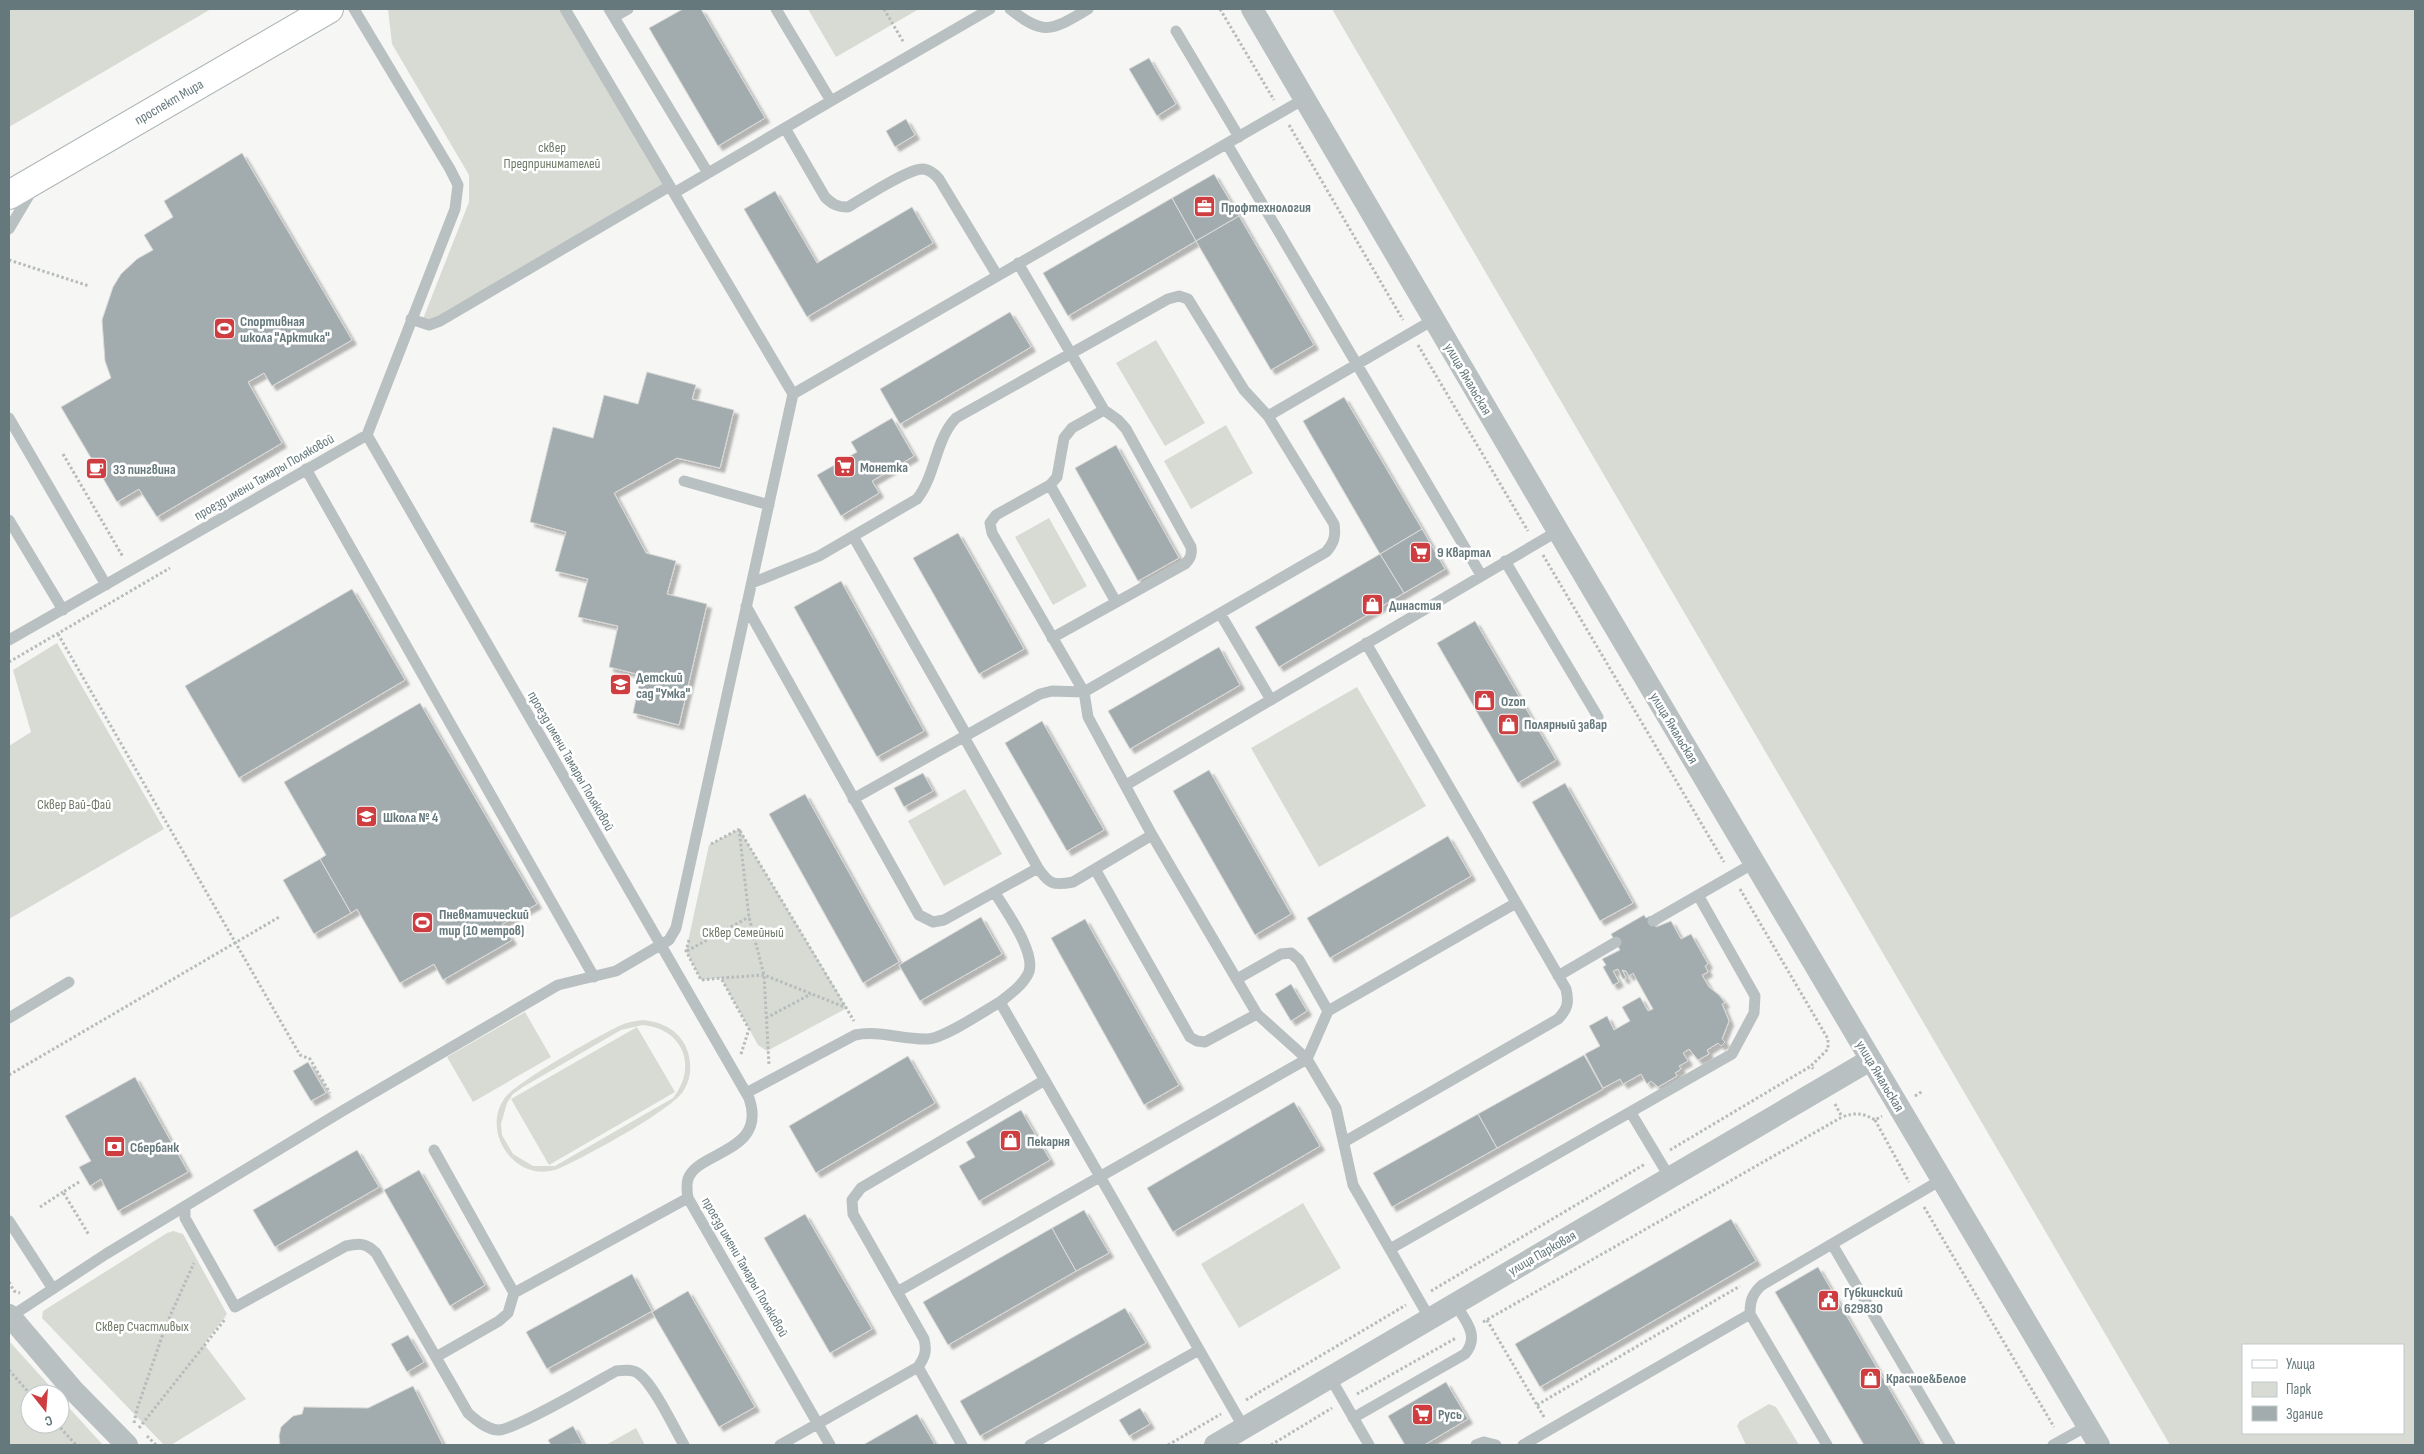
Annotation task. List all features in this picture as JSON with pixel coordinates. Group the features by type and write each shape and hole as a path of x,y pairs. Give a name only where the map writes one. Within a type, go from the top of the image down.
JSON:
{"main road":[{"name":"проспект Мира","path":"9,195 329,9"}],"street":[{"name":"улица Ямальская","path":"1252,9 2093,1436"},
{"name":"улица Парковая","path":"1215,1445 1870,1060"},
{"path":"10,1316 67,1383 127,1445"}],"lane":[{"path":"354,9 445,160 458,185 455,209 367,435"},
{"path":"10,1316 106,1254 344,1110 558,985 616,971 669,940 676,928 793,394 565,9"},
{"path":"628,9 611,13 708,174"},
{"path":"776,9 831,101"},
{"path":"411,320 429,325 440,321 672,190 708,174 910,54 990,9"},
{"path":"1010,9 1030,24 1045,28 1062,24 1088,9"},
{"path":"1176,30 1239,136"},
{"path":"793,394 1304,99"},
{"path":"785,128 825,197 832,204 840,207 848,207 909,173 922,169 933,172 997,275"},
{"path":"1227,144 1481,575"},
{"path":"9,229 23,203 43,174"},
{"path":"1018,263 1104,410 1118,420 1126,429 1192,553 1185,564 1052,638"},
{"path":"752,583 818,556 917,499 925,489 947,428 956,418 1168,299 1179,296 1188,299 1195,307 1244,390 1268,416 1334,524 1336,533 1333,544 1326,552 1221,615 1084,692 1040,694 853,799"},
{"path":"1268,416 1434,320"},
{"path":"1104,410 1072,428 1064,438 1057,477 1050,485 996,515 990,523 992,533 1084,692 1088,717 1152,835 1257,1014 1307,1059 1336,1108 1353,1185 1430,1319"},
{"path":"9,418 106,585"},
{"name":"проезд имени Тамары Поляковой","path":"9,640 367,435 753,1108 751,1122 746,1134 734,1146 695,1170 688,1177 688,1198 830,1445"},
{"path":"306,469 594,976"},
{"path":"684,481 769,505"},
{"path":"1050,485 1116,602"},
{"path":"9,520 63,610"},
{"path":"1126,785 1558,531"},
{"path":"853,536 1038,868 1048,882 1061,885 1073,882 1152,835"},
{"path":"1506,561 1598,717"},
{"path":"746,606 919,915 933,922 944,920 1038,868"},
{"path":"1221,615 1271,700"},
{"path":"1344,1142 1558,1019 1566,1011 1568,1000 1566,989 1366,643"},
{"path":"1653,921 1754,863"},
{"path":"1094,869 1190,1037 1197,1041 1205,1042 1257,1014"},
{"path":"746,1093 841,1041 862,1033 931,1039 944,1034 1000,1002 1021,984 1029,974 1031,963 1028,951 995,892"},
{"path":"1390,1249 1732,1054 1754,1012 1754,996 1751,987 1698,895"},
{"path":"898,1292 1307,1059 1328,1011 1516,903"},
{"path":"1558,976 1616,942"},
{"path":"1237,979 1281,954 1292,953 1300,960 1328,1011"},
{"path":"9,1018 69,982"},
{"path":"1000,1002 1244,1428"},
{"path":"780,1445 918,1367 924,1358 926,1348 924,1339 853,1214 852,1200 861,1188 1045,1080"},
{"path":"1631,1113 1670,1178"},
{"path":"434,1150 514,1293"},
{"path":"1827,1445 1750,1314 1750,1301 1754,1292 1762,1285 1941,1180"},
{"path":"436,1357 499,1321 508,1313 514,1293 688,1198"},
{"path":"185,1207 185,1218 234,1307 346,1246 359,1243 369,1246 376,1253 468,1413 482,1425 498,1430 518,1424 616,1371 634,1372 639,1373 648,1384 684,1445"},
{"path":"9,1221 53,1289"},
{"path":"1832,1244 1950,1445"},
{"path":"1353,1418 1464,1354 1471,1346 1473,1338 1471,1330 1456,1304"},
{"path":"1524,1445 1750,1314"},
{"path":"1030,1445 1200,1350"},
{"path":"918,1367 962,1445"},
{"path":"1330,1377 1369,1445"},
{"path":"2057,1443 2093,1436"},
{"path":"1476,1445 1484,1442 1496,1445"}],"path":[{"path":"884,9 910,54"},
{"path":"1168,1445 1811,1066 1828,1049 1828,1040 1220,9"},
{"path":"9,260 89,286"},
{"path":"63,454 140,586"},
{"path":"9,662 173,566"},
{"path":"58,634 300,1054 310,1059 330,1093"},
{"path":"709,845 739,828"},
{"path":"739,828 749,916 764,975 767,1051 770,1072"},
{"path":"739,828 862,1033"},
{"path":"9,1075 281,916"},
{"path":"686,951 749,916"},
{"path":"690,932 686,951 701,980 764,975 847,1008"},
{"path":"721,978 750,1029 739,1059"},
{"path":"766,1018 812,994"},
{"path":"1811,1066 1842,1117"},
{"path":"1875,1120 1898,1107"},
{"path":"1271,1445 1344,1401 1842,1117 1853,1113 1863,1114 1875,1120 2057,1443"},
{"path":"40,1207 78,1182"},
{"path":"63,1192 89,1235"},
{"path":"134,1424 137,1409 166,1325 201,1244"},
{"path":"9,1282 14,1291 23,1293 30,1304"},
{"path":"1537,1405 1741,1285"},
{"path":"130,1420 140,1429 234,1307"},
{"path":"1487,1320 1551,1429"},
{"path":"9,1370 21,1384"},
{"path":"66,1434 76,1445"}],"green space":[{"path":"9,9 211,9 9,127"},
{"name":"сквер Предпринимателей","path":"388,9 565,9 670,186 450,315 421,324 469,202 469,175 392,44"},
{"path":"808,9 919,9 836,57"},
{"path":"1332,9 2415,9 2415,1445 2170,1445"},
{"path":"1156,340 1205,423 1165,446 1116,363"},
{"path":"1226,425 1253,473 1191,509 1164,461"},
{"path":"1049,518 1087,586 1053,605 1015,537"},
{"name":"Сквер Вай-Фай","path":"57,643 164,829 9,919 9,746 31,732 13,670"},
{"path":"1357,687 1426,806 1319,867 1251,748"},
{"path":"965,789 1002,854 944,886 908,821"},
{"name":"Сквер Семейный","path":"739,829 847,1008 767,1051 758,1045 721,978 701,980 686,951 709,845"},
{"path":"525,1012 551,1057 473,1102 447,1057"},
{"path":"643,1020 662,1025 674,1031 683,1041 690,1063 689,1080 684,1090 664,1109 607,1144 560,1168 545,1172 531,1170 518,1164 508,1154 500,1141 497,1128 498,1113 504,1099 540,1071 577,1049 621,1025","holes":["643,1025 657,1028 677,1041 685,1062 681,1086 673,1098 555,1166 533,1166 513,1154 502,1135 501,1124 507,1103 513,1094 621,1030"]},
{"path":"637,1027 675,1092 549,1165 511,1099"},
{"path":"1303,1203 1341,1268 1239,1328 1201,1264"},
{"name":"Сквер Счастливых","path":"173,1231 183,1234 227,1314 204,1344 246,1399 171,1445 164,1445 42,1318 43,1311"},
{"path":"9,1341 48,1384 20,1384 20,1434 70,1434 70,1409 103,1445 9,1445"},
{"path":"1769,1404 1776,1407 1799,1445 1746,1445 1737,1426 1740,1421"},
{"path":"636,1428 645,1445 606,1445"}],"building":[{"path":"683,9 701,9 765,118 718,146 649,28"},
{"path":"1149,58 1176,104 1157,116 1129,69"},
{"path":"906,119 915,135 895,147 886,131"},
{"name":"Спортивная школа \"Арктика\"","path":"242,153 352,340 272,386 264,373 248,382 282,443 157,517 139,489 117,502 61,407 111,378 105,361 102,320 113,287 121,274 137,259 153,250 144,235 173,217 164,201"},
{"name":"Профтехнология","path":"1214,174 1239,216 1196,241 1172,198"},
{"path":"775,191 817,263 912,207 933,243 807,317 744,209"},
{"path":"1172,198 1196,241 1068,316 1043,273"},
{"path":"1239,216 1314,345 1271,370 1196,241"},
{"path":"1010,312 1031,347 900,424 880,389"},
{"path":"647,372 696,385 692,399 734,410 720,468 677,458 614,493 646,553 676,561 667,594 707,604 679,725 633,713 641,675 609,667 618,626 578,617 588,579 555,571 566,532 530,522 553,427 593,438 604,395 638,404"},
{"path":"1344,397 1422,529 1380,554 1303,421"},
{"path":"892,418 914,456 872,481 879,493 841,516 817,475 857,452 851,442"},
{"path":"1116,445 1179,558 1138,581 1075,468"},
{"path":"1422,529 1445,569 1404,593 1380,554"},
{"path":"958,533 1024,649 979,674 913,558"},
{"path":"1380,554 1404,593 1279,667 1255,627"},
{"path":"841,581 924,731 877,757 794,607"},
{"path":"352,589 405,680 239,778 185,686"},
{"path":"1475,621 1556,760 1518,783 1437,643"},
{"path":"1219,647 1240,685 1130,749 1108,711"},
{"path":"420,703 537,904 502,924 512,940 443,980 434,964 400,983 357,909 351,913 320,859 326,855 284,782"},
{"path":"1042,721 1104,830 1067,851 1005,743"},
{"path":"1209,770 1291,914 1255,935 1173,791"},
{"path":"923,773 933,791 904,807 894,788"},
{"path":"1565,783 1633,903 1600,921 1532,802"},
{"path":"805,794 899,962 863,983 769,814"},
{"path":"1448,836 1471,876 1330,958 1307,918"},
{"path":"320,859 351,913 314,934 283,880"},
{"path":"1644,915 1646,918 1650,916 1656,927 1671,921 1681,939 1691,934 1708,964 1705,966 1708,972 1702,975 1709,987 1725,1003 1722,1004 1729,1021 1722,1039 1725,1042 1721,1046 1718,1043 1707,1050 1709,1054 1698,1060 1689,1049 1683,1053 1688,1061 1679,1066 1681,1069 1675,1073 1677,1076 1658,1087 1651,1081 1647,1084 1641,1074 1623,1084 1620,1079 1603,1088 1585,1054 1600,1046 1589,1026 1607,1016 1614,1030 1630,1021 1622,1007 1640,997 1648,1011 1653,1009 1633,973 1629,976 1626,971 1622,970 1626,978 1623,979 1618,969 1613,971 1619,982 1613,985 1603,967 1606,965 1602,959 1620,950 1611,934"},
{"path":"981,917 1002,954 920,1001 899,965"},
{"path":"1085,919 1179,1085 1144,1105 1051,938"},
{"path":"1291,984 1307,1011 1291,1021 1275,994"},
{"path":"1584,1055 1603,1089 1497,1148 1478,1114"},
{"path":"908,1056 935,1103 816,1173 789,1126"},
{"path":"308,1062 326,1093 311,1101 293,1071"},
{"path":"135,1077 188,1172 118,1211 101,1179 90,1186 79,1167 91,1161 65,1116"},
{"path":"1294,1102 1320,1146 1173,1232 1147,1188"},
{"path":"1021,1110 1050,1160 979,1201 959,1166 975,1157 966,1142"},
{"path":"1478,1114 1497,1148 1392,1207 1373,1173"},
{"path":"357,1150 379,1187 275,1247 253,1210"},
{"path":"419,1170 485,1285 450,1306 384,1190"},
{"path":"1084,1210 1109,1253 1076,1271 1052,1228"},
{"path":"805,1214 872,1329 830,1353 764,1238"},
{"path":"1731,1219 1756,1261 1540,1387 1515,1344"},
{"path":"1052,1228 1076,1271 948,1345 923,1302"},
{"path":"1818,1267 1922,1445 1864,1445 1775,1292"},
{"path":"632,1274 652,1311 547,1369 526,1332"},
{"path":"688,1291 755,1407 719,1427 652,1312"},
{"path":"1125,1308 1146,1343 980,1436 960,1401"},
{"path":"408,1335 424,1362 407,1372 391,1344"},
{"path":"1446,1382 1468,1419 1424,1445 1405,1445 1388,1416"},
{"path":"413,1386 443,1445 280,1445 281,1427 293,1416 302,1414 304,1407 368,1408"},
{"path":"1140,1408 1150,1424 1129,1436 1119,1420"},
{"path":"917,1414 935,1445 863,1445"},
{"path":"573,1426 583,1444 551,1445 548,1440"}],"place":[{"name":"Профтехнология","path":"1205,207"},
{"name":"Спортивная школа \"Арктика\"","path":"224,329"},
{"name":"Монетка","path":"844,467"},
{"name":"33 пингвина","path":"97,469"},
{"name":"9 Квартал","path":"1421,552"},
{"name":"Династия","path":"1373,605"},
{"name":"Детский сад \"Умка\"","path":"620,685"},
{"name":"Ozon","path":"1485,701"},
{"name":"Полярный завар","path":"1508,724"},
{"name":"Школа № 4","path":"367,817"},
{"name":"Пневматический тир (10 метров)","path":"423,922"},
{"name":"Пекарня","path":"1011,1141"},
{"name":"Сбербанк","path":"114,1147"},
{"name":"Губкинский 629830","path":"1828,1300"},
{"name":"Красное&Белое","path":"1870,1378"},
{"name":"Русь","path":"1422,1414"}]}
